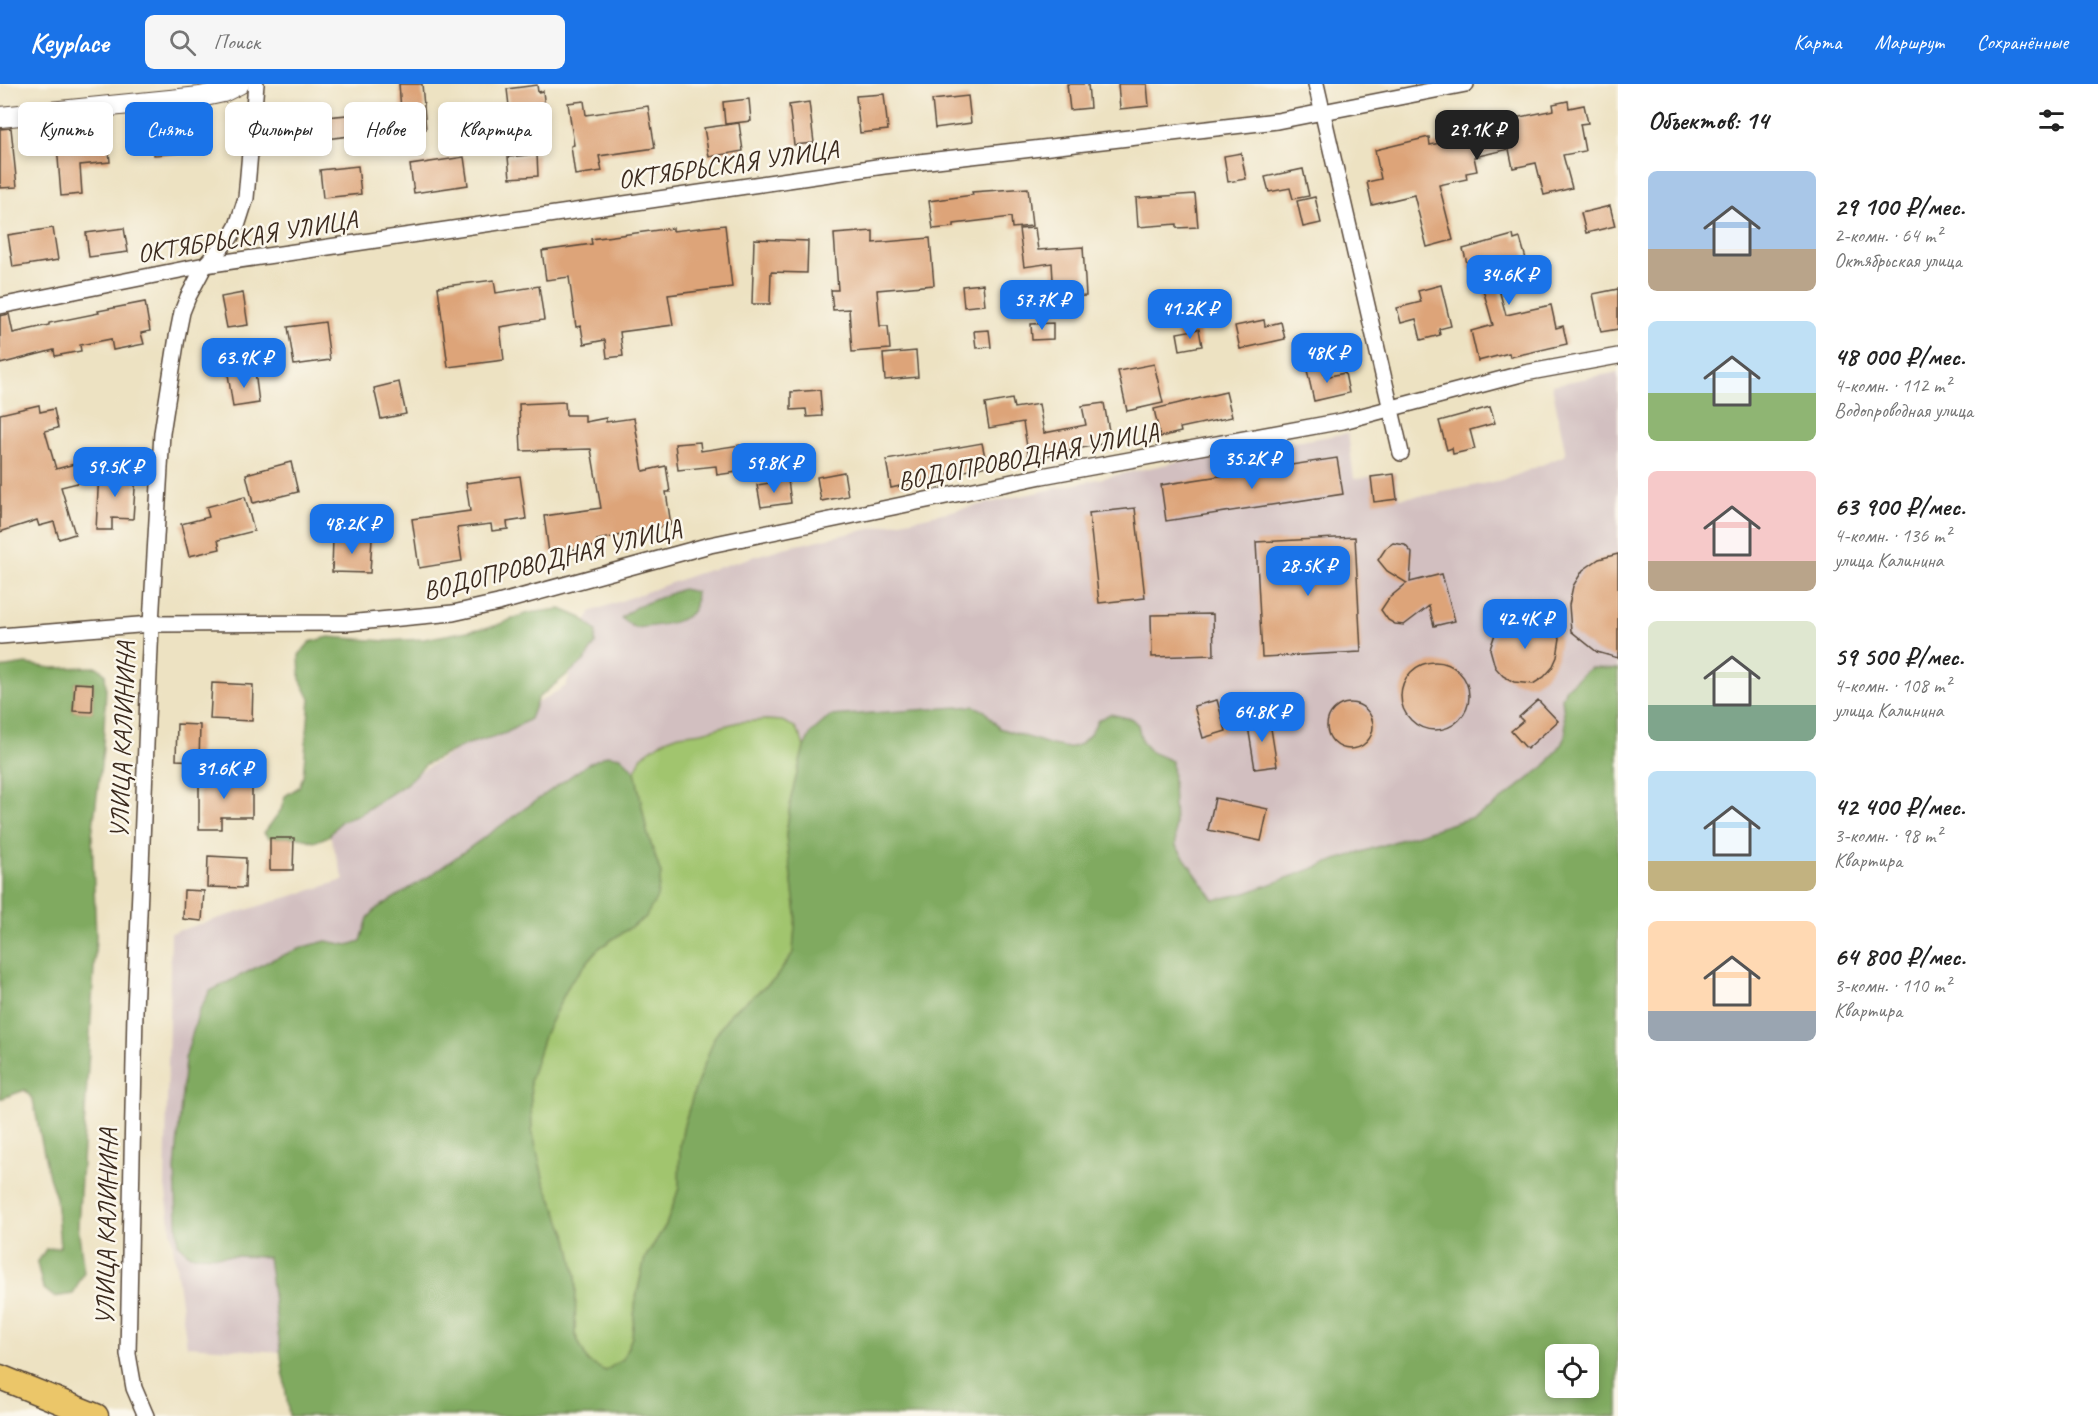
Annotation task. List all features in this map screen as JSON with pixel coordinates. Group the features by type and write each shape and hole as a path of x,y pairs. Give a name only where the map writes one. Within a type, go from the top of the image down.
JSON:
{"main road":[{"path":"0,1377 96,1416"}],"street":[{"path":"0,117 200,97 223,92 239,84"},
{"name":"УЛИЦА КАЛИНИНА","path":"146,1416 134,1388 128,1354 135,1011 151,624 162,433 177,337 188,297 205,265 230,238 244,206 256,84"},
{"path":"1316,84 1401,453"},
{"name":"ОКТЯБРЬСКАЯ УЛИЦА","path":"0,306 205,265 884,166 1277,121 1466,84"},
{"name":"ВОДОПРОВОДНАЯ УЛИЦА","path":"0,636 151,624 347,622 453,613 498,603 710,545 1042,476 1332,423 1525,373 1618,356"}],"shaded area":[{"path":"1618,372 1618,669 1590,668 1566,721 1566,733 1561,745 1545,766 1491,808 1476,816 1336,860 1246,893 1214,900 1176,846 1172,761 1151,752 1142,742 1138,725 1098,720 1091,733 1081,744 1068,748 999,728 985,711 823,721 811,733 804,747 640,791 635,771 621,757 607,755 588,764 428,877 376,909 368,918 361,941 348,945 326,941 304,947 271,960 210,991 185,1059 175,1170 178,1242 190,1255 269,1256 281,1352 187,1346 165,1186 171,933 344,880 327,826 566,686 590,612 696,574 783,548 1176,462 1348,433 1354,479 1395,473 1399,498 1429,495 1507,479 1566,455 1552,385"}],"green space":[{"path":"682,589 696,592 695,606 691,612 678,621 635,628 621,618 636,607"},
{"path":"561,609 582,618 596,631 595,644 584,661 538,698 530,719 506,733 465,745 426,764 406,784 357,816 341,821 329,836 314,842 300,837 269,838 264,833 281,810 285,796 299,787 303,776 310,699 300,679 299,655 310,642 329,637 386,641 424,639 495,626 527,613"},
{"path":"26,664 52,668 97,667 105,673 103,749 92,835 96,937 78,1226 84,1272 73,1294 54,1297 43,1288 37,1263 46,1249 60,1247 56,1198 49,1177 33,1100 25,1090 0,1099 0,668","holes":["75,683 93,685 92,712 73,711"]},
{"path":"1590,668 1618,669 1618,1416 289,1416 268,1257 190,1255 178,1243 175,1170 185,1059 199,1011 210,991 271,960 304,947 326,941 348,945 361,941 368,918 376,909 428,877 588,764 607,755 621,757 635,771 647,832 661,874 657,897 645,918 599,948 570,983 545,1033 530,1080 532,1130 544,1182 568,1238 576,1276 575,1334 588,1362 605,1371 623,1359 632,1337 636,1298 645,1258 666,1225 679,1188 680,1145 684,1125 715,1036 731,1013 775,979 793,953 796,913 786,836 791,797 804,747 811,733 830,716 974,706 985,711 999,728 1068,748 1081,744 1091,733 1098,720 1110,714 1132,719 1138,725 1142,742 1151,752 1172,761 1176,846 1214,900 1246,893 1336,860 1476,816 1491,808 1545,766 1561,745 1566,733 1562,698 1566,688"},
{"path":"782,721 795,727 804,747 791,797 786,836 796,913 793,953 775,979 731,1013 695,1089 680,1145 679,1188 666,1225 645,1258 636,1298 632,1337 623,1359 605,1371 588,1362 575,1334 576,1276 568,1238 544,1182 532,1130 530,1080 545,1033 570,983 599,948 645,918 661,874 647,832 635,771 642,756 663,741 679,735 702,732 739,722"}],"building":[{"path":"399,84 422,84 424,102 400,102"},
{"path":"1067,84 1088,84 1090,108 1070,110"},
{"path":"1118,84 1147,84 1149,106 1120,109"},
{"path":"537,85 538,92 543,91 544,102 509,102 507,89"},
{"path":"884,94 888,130 860,133 856,96"},
{"path":"968,96 971,123 935,128 932,100"},
{"path":"749,99 751,121 725,124 723,102"},
{"path":"584,101 586,115 648,106 655,148 599,156 602,171 575,175 571,146 574,145 568,103"},
{"path":"1568,101 1569,108 1584,105 1588,123 1580,124 1585,151 1563,155 1572,188 1544,195 1536,163 1513,168 1509,149 1474,157 1477,171 1466,173 1467,179 1439,185 1453,240 1427,247 1414,195 1372,205 1367,182 1381,179 1375,150 1429,137 1430,145 1464,138 1462,129 1554,110 1553,104"},
{"path":"809,102 814,143 794,145 789,105"},
{"path":"344,115 344,137 332,138 332,116"},
{"path":"739,123 743,151 709,157 704,128"},
{"path":"11,128 17,187 0,188 0,129"},
{"path":"1241,153 1246,179 1228,182 1224,156"},
{"path":"58,156 109,156 110,162 80,165 82,194 61,196"},
{"path":"537,156 538,176 510,178 508,157"},
{"path":"464,157 468,185 414,193 410,165"},
{"path":"358,166 361,194 323,198 320,170"},
{"path":"1303,169 1309,196 1293,199 1290,188 1269,192 1265,177"},
{"path":"1028,188 1032,226 1012,228 1011,217 933,229 929,201 973,195 972,192"},
{"path":"1195,194 1198,227 1177,228 1177,224 1138,227 1136,198"},
{"path":"1315,197 1321,223 1303,227 1297,201"},
{"path":"1610,206 1615,226 1586,233 1581,213"},
{"path":"725,225 732,287 668,295 673,325 620,332 623,356 607,358 605,340 584,344 581,326 576,327 569,277 546,280 542,251 592,244 591,239 673,228 673,231"},
{"path":"53,228 58,260 13,267 8,235"},
{"path":"124,228 128,252 89,257 86,233"},
{"path":"1035,228 1038,250 1083,247 1086,296 1054,297 1052,263 1024,267 1019,229"},
{"path":"873,231 873,243 930,238 934,285 877,290 880,326 888,326 890,349 852,352 849,309 833,310 831,290 838,290 834,234"},
{"path":"1513,235 1514,240 1520,238 1528,266 1495,275 1506,315 1551,305 1556,328 1563,326 1567,344 1510,357 1509,353 1478,361 1471,331 1493,325 1480,279 1476,280 1473,269 1469,270 1463,249"},
{"path":"754,239 808,241 807,273 771,272 770,304 752,304"},
{"path":"494,280 496,293 539,286 544,320 500,327 504,360 448,367 438,287"},
{"path":"983,284 985,305 964,307 962,286"},
{"path":"1441,285 1451,326 1439,329 1440,335 1421,340 1416,319 1401,323 1397,308 1421,302 1418,291"},
{"path":"1618,289 1618,329 1601,332 1593,294"},
{"path":"243,293 248,325 227,328 221,297"},
{"path":"145,302 150,331 141,333 144,344 113,350 111,339 80,345 81,351 55,356 54,350 0,364 0,316 9,314 13,333 99,313 98,311"},
{"path":"1264,320 1265,326 1281,322 1285,339 1240,349 1235,326"},
{"path":"325,322 330,360 294,365 288,327"},
{"path":"1053,323 1053,339 1032,340 1031,324"},
{"path":"1199,329 1202,346 1180,350 1177,333"},
{"path":"989,330 991,347 976,348 974,331"},
{"path":"916,351 918,377 885,380 883,354"},
{"path":"1154,364 1163,403 1127,411 1118,371"},
{"path":"1322,366 1325,377 1345,373 1349,393 1314,401 1307,370"},
{"path":"255,371 259,403 233,407 228,374"},
{"path":"399,382 406,414 381,419 374,388"},
{"path":"820,390 822,416 807,417 806,409 791,410 791,392"},
{"path":"1226,392 1232,417 1180,428 1181,432 1160,437 1154,409"},
{"path":"1012,399 1014,408 1039,404 1044,433 1086,425 1082,406 1104,403 1111,442 1029,459 1023,422 989,428 985,404"},
{"path":"565,402 566,415 585,415 585,422 606,418 606,422 634,418 643,471 666,466 670,492 666,492 671,525 597,540 597,546 549,553 544,516 601,508 591,449 521,451 519,404"},
{"path":"39,405 40,412 54,409 58,428 45,431 56,469 93,459 98,478 61,487 75,534 59,539 54,522 39,526 37,520 0,532 0,414"},
{"path":"1490,407 1495,423 1470,430 1475,449 1453,454 1452,448 1447,450 1439,421"},
{"path":"700,442 701,451 740,445 744,471 717,475 716,466 678,470 675,444"},
{"path":"982,443 987,466 891,488 886,460"},
{"path":"1337,458 1343,494 1166,521 1161,485"},
{"path":"291,462 298,492 253,503 246,474"},
{"path":"99,471 136,473 133,519 112,518 112,530 96,530"},
{"path":"844,472 848,496 821,501 817,477"},
{"path":"1394,474 1397,499 1374,502 1371,477"},
{"path":"520,476 526,519 507,522 508,529 492,531 491,524 457,528 462,561 419,568 412,519 470,511 466,483"},
{"path":"788,480 791,503 761,507 757,485"},
{"path":"245,497 254,531 218,540 220,549 189,556 181,524 209,517 206,507"},
{"path":"1135,508 1145,598 1099,603 1089,513"},
{"path":"333,537 372,538 370,573 332,572"},
{"path":"1355,537 1361,652 1262,657 1256,542"},
{"path":"1393,543 1405,545 1412,553 1410,582 1442,574 1455,621 1434,626 1429,606 1404,625 1388,620 1381,610 1389,598 1407,583 1387,571 1378,560 1386,548"},
{"path":"1618,554 1618,658 1597,652 1571,631 1569,605 1573,586 1583,570 1599,559"},
{"path":"1213,614 1214,655 1152,657 1151,615"},
{"path":"1528,616 1545,623 1560,638 1557,657 1552,668 1533,684 1514,682 1503,676 1495,667 1490,649 1496,631 1505,622 1516,617"},
{"path":"1435,662 1448,665 1459,672 1466,683 1469,696 1466,709 1459,720 1448,727 1435,730 1422,727 1411,720 1404,709 1401,696 1404,683 1411,672 1422,665"},
{"path":"75,683 93,684 92,712 73,711"},
{"path":"212,683 253,685 252,721 210,719"},
{"path":"1217,700 1226,731 1203,738 1194,706"},
{"path":"1538,700 1558,721 1527,749 1511,731 1523,721 1519,717"},
{"path":"1350,703 1366,710 1373,726 1366,742 1350,749 1334,742 1327,726 1334,710"},
{"path":"1269,716 1277,766 1255,769 1247,720"},
{"path":"177,724 200,725 199,761 176,760"},
{"path":"199,777 252,777 252,817 221,817 221,829 199,829"},
{"path":"1215,798 1268,809 1261,841 1208,830"},
{"path":"270,838 294,838 293,870 270,870"},
{"path":"208,856 246,858 245,888 207,887"},
{"path":"184,890 204,891 202,921 183,919"}]}
